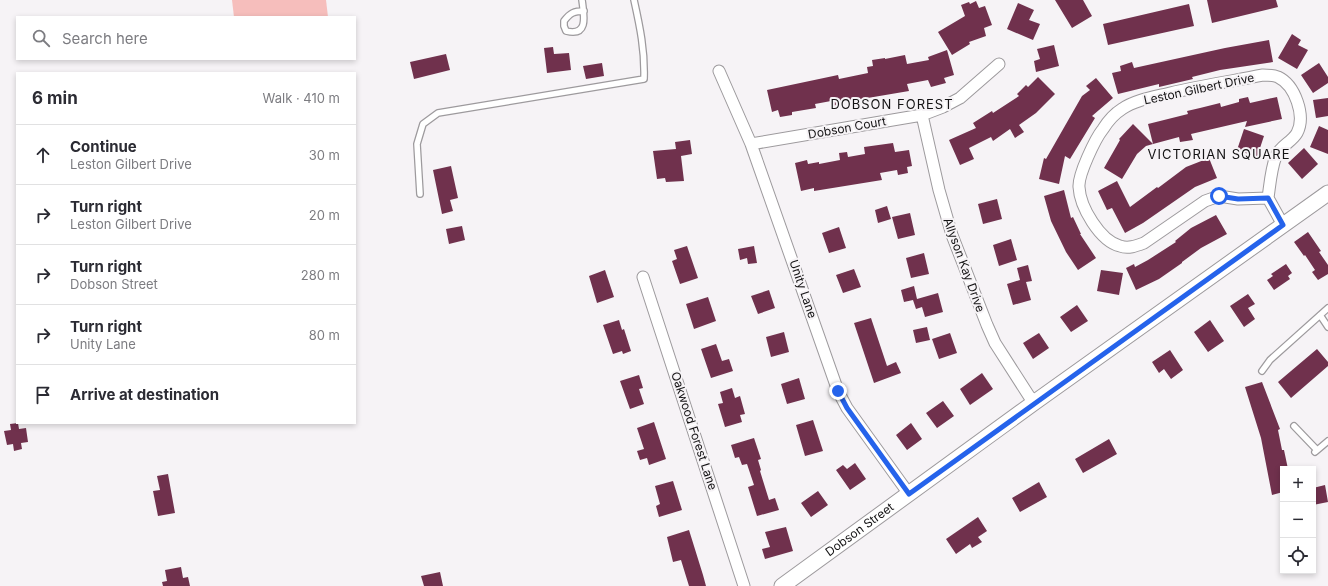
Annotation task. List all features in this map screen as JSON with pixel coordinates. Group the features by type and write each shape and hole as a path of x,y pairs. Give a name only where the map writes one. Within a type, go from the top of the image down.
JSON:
{"street":[{"name":"Dobson Court","path":"751,144 922,115 943,107 960,98 999,64"},
{"name":"Unity Lane","path":"719,71 751,144 838,391 847,408 909,494"},
{"name":"Leston Gilbert Drive","path":"1262,75 1282,79 1292,90 1300,108 1297,133 1277,154 1272,168 1268,198 1238,199 1214,197 1205,201 1144,243 1124,247 1115,244 1099,232 1091,220 1078,188 1083,169 1093,146 1103,129 1116,114 1124,108 1151,97 1199,86 1262,75"},
{"name":"Allyson Kay Drive","path":"922,115 939,190 952,235 987,325 995,343 1029,396 1035,402"},
{"name":"Dobson Street","path":"782,586 1035,402 1328,193"},
{"path":"1268,198 1283,225"},
{"name":"Oakwood Forest Lane","path":"643,277 744,586"}],"lane":[{"path":"582,0 584,11 584,26 580,31 573,33 566,31 564,20 569,14 576,11 584,11"},
{"path":"420,194 417,144 423,124 438,113 644,79 645,59 634,0"},
{"path":"1262,371 1270,360 1328,308"},
{"path":"1320,315 1328,327"},
{"path":"1294,426 1316,451 1328,441"}],"shaded area":[{"path":"232,0 326,0 328,16 234,16"}],"building":[{"path":"1055,0 1083,0 1092,16 1072,28"},
{"path":"1207,0 1276,0 1278,7 1212,23"},
{"path":"976,1 979,8 985,6 992,25 984,28 986,36 969,42 970,44 952,55 938,32 965,16 961,5 969,2 970,4"},
{"path":"1018,3 1034,10 1029,20 1040,24 1033,40 1007,29"},
{"path":"1189,4 1194,26 1108,45 1103,24"},
{"path":"1292,34 1301,40 1298,45 1308,50 1297,69 1278,58"},
{"path":"1269,40 1273,62 1220,70 1192,77 1193,79 1159,87 1159,84 1118,94 1112,73 1121,71 1120,66 1132,62 1134,68"},
{"path":"1054,45 1059,66 1036,72 1034,61 1040,59 1037,49"},
{"path":"553,47 554,54 569,53 571,70 547,73 544,48"},
{"path":"947,50 954,75 944,78 946,83 931,87 928,80 907,84 909,91 844,102 844,104 832,106 831,101 815,104 816,108 792,112 792,115 780,117 778,110 772,112 767,90 838,75 839,79 868,73 867,67 873,66 872,60 905,55 907,64 929,60 928,57"},
{"path":"446,54 450,70 414,79 410,62"},
{"path":"602,63 604,76 586,79 583,66"},
{"path":"1319,63 1328,77 1328,83 1313,93 1301,75"},
{"path":"1038,77 1055,94 1036,113 1019,125 1024,132 1015,138 1010,129 993,141 991,137 969,148 974,159 960,165 949,140 976,128 973,123 992,111 993,113 1019,96 1017,94 1026,85 1028,87"},
{"path":"1096,78 1113,98 1092,116 1095,118 1070,159 1065,156 1059,184 1039,179 1044,158 1046,159 1082,96 1090,90 1086,86"},
{"path":"1248,97 1250,103 1277,97 1282,119 1245,127 1247,121 1191,134 1193,140 1180,142 1179,137 1153,144 1148,124 1188,114 1187,111 1220,103 1221,107 1239,102 1239,99"},
{"path":"1328,98 1328,116 1316,118 1313,100"},
{"path":"1133,124 1153,144 1146,146 1137,154 1122,179 1104,168 1120,140 1119,139"},
{"path":"1319,126 1328,130 1328,154 1310,147"},
{"path":"1244,129 1264,136 1257,157 1237,150"},
{"path":"690,140 692,154 681,156 684,181 666,182 665,178 657,179 653,151 676,149 675,142"},
{"path":"893,143 895,152 909,150 912,166 907,167 908,173 898,175 897,170 880,173 882,180 814,191 814,188 801,191 795,163 807,160 808,164 819,162 819,164 840,160 839,153 847,152 848,157 865,154 864,147"},
{"path":"1304,148 1318,164 1302,179 1288,163"},
{"path":"1209,158 1217,178 1195,187 1143,223 1125,233 1112,208 1107,210 1098,191 1117,181 1130,207 1186,167"},
{"path":"451,166 458,198 450,200 453,211 442,214 433,170"},
{"path":"1064,190 1071,218 1073,217 1080,234 1096,258 1078,270 1066,252 1051,221 1044,196"},
{"path":"997,199 1002,219 983,224 978,204"},
{"path":"887,206 891,219 878,223 875,210"},
{"path":"910,213 915,235 898,239 892,217"},
{"path":"1216,215 1227,234 1201,248 1159,279 1136,290 1126,268 1134,264 1135,267 1148,260 1176,242 1175,241 1191,228"},
{"path":"462,226 465,240 449,244 446,229"},
{"path":"839,227 846,248 829,253 822,233"},
{"path":"1308,232 1321,251 1319,252 1328,265 1328,274 1318,280 1312,272 1315,270 1294,242"},
{"path":"1011,239 1017,260 999,266 993,245"},
{"path":"687,246 698,278 680,284 672,261 677,259 674,250"},
{"path":"754,246 757,263 748,264 747,258 740,260 738,249"},
{"path":"924,253 929,274 911,278 906,258"},
{"path":"1286,264 1292,273 1288,276 1290,279 1274,290 1267,280 1273,276 1271,274"},
{"path":"1028,265 1032,281 1026,282 1031,300 1013,305 1007,284 1020,280 1017,268"},
{"path":"854,269 861,287 843,293 836,275"},
{"path":"605,270 614,297 597,303 589,276"},
{"path":"1101,270 1123,273 1119,295 1097,291"},
{"path":"914,286 917,299 938,293 943,312 925,317 922,307 916,309 913,300 904,302 901,290"},
{"path":"769,290 775,308 758,314 751,296"},
{"path":"1248,294 1255,304 1248,308 1255,319 1244,327 1230,306"},
{"path":"708,297 716,321 694,329 686,304"},
{"path":"1077,305 1088,321 1071,332 1060,317"},
{"path":"871,318 887,366 896,362 901,373 874,383 854,323"},
{"path":"619,320 622,330 624,329 631,351 623,354 622,351 613,354 603,325"},
{"path":"1210,320 1224,341 1208,352 1194,332"},
{"path":"927,327 930,340 916,343 913,330"},
{"path":"784,332 789,352 771,357 766,337"},
{"path":"950,333 957,353 939,359 932,339"},
{"path":"1039,333 1049,348 1033,359 1023,343"},
{"path":"716,344 722,361 729,359 733,371 711,378 701,349"},
{"path":"1317,349 1328,362 1328,366 1291,398 1278,382"},
{"path":"1170,350 1183,370 1171,379 1164,369 1159,373 1152,362"},
{"path":"982,373 993,389 970,405 960,389"},
{"path":"639,375 643,388 639,389 644,404 630,409 620,381"},
{"path":"799,378 805,399 787,404 781,384"},
{"path":"1262,382 1280,429 1278,430 1287,466 1280,466 1280,493 1272,495 1261,438 1245,387"},
{"path":"732,388 735,398 740,396 745,414 740,415 742,422 725,427 718,404 723,403 720,392"},
{"path":"943,401 954,416 937,428 926,413"},
{"path":"813,420 823,451 805,456 796,425"},
{"path":"654,422 666,459 649,465 647,458 640,460 637,451 644,449 637,428"},
{"path":"911,423 922,439 907,450 896,435"},
{"path":"10,424 18,424 19,429 26,428 28,442 21,443 22,449 14,451 13,444 7,445 4,431 11,430"},
{"path":"754,438 761,459 758,460 760,471 769,500 775,498 779,510 757,516 748,487 754,485 747,464 742,465 739,457 735,458 731,445"},
{"path":"1109,439 1117,454 1083,473 1075,459"},
{"path":"855,463 866,479 850,490 836,470 843,465 847,469"},
{"path":"168,474 175,513 158,516 153,491 160,490 157,476"},
{"path":"673,481 682,510 659,517 656,506 660,504 655,486"},
{"path":"1039,482 1047,497 1020,512 1012,498"},
{"path":"1325,485 1328,502 1316,504 1316,487"},
{"path":"818,491 828,505 811,517 801,503"},
{"path":"978,517 987,531 978,537 982,542 972,548 970,544 956,554 946,539"},
{"path":"786,527 793,551 765,559 762,549 770,547 765,532"},
{"path":"689,530 706,586 689,586 681,560 673,562 667,537"},
{"path":"181,567 183,578 188,577 190,586 163,586 162,582 167,581 165,570"},
{"path":"440,572 443,586 424,586 421,576"}],"district":[{"name":"DOBSON FOREST","path":"892,104"},
{"name":"VICTORIAN SQUARE","path":"1219,154"}],"route":[{"path":"838,391 847,408 909,494 1283,225 1268,198 1238,199 1219,196"}]}
